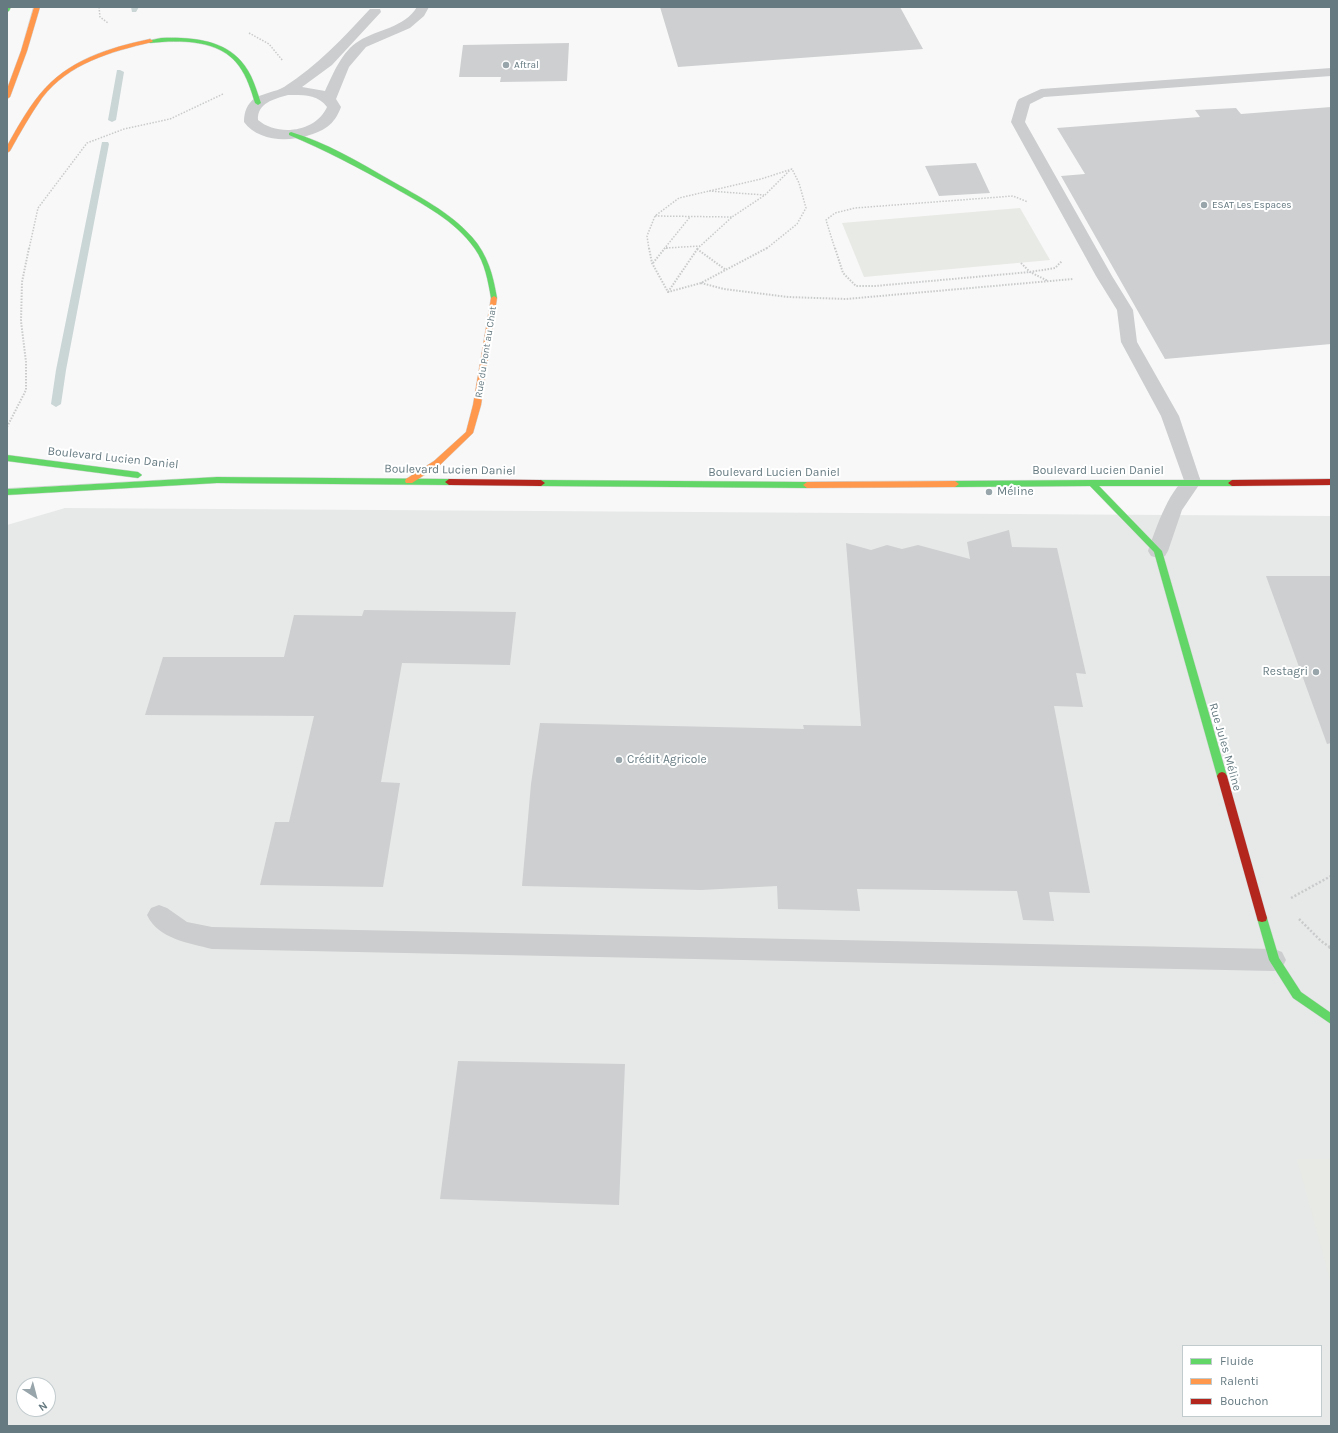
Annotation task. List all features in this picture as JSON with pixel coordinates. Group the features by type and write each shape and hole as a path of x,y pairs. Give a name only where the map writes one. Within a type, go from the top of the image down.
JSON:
{"street":[{"path":"7,97 24,51 37,7"},
{"path":"362,44 409,23 421,12 423,7"},
{"path":"330,99 343,66 362,44 374,23 375,10"},
{"path":"287,91 327,62 375,10"},
{"path":"7,151 38,101 54,80 86,59 123,46 158,40 187,40 210,45 223,50 230,53 243,67 251,80 258,103"},
{"path":"287,91 302,91 321,94 330,99 334,107 332,115 323,124 315,128 291,134 276,133 262,130 251,122 251,110 258,103 270,96 287,91"},
{"name":"Rue du Pont au Chat","path":"291,134 328,150 375,174 428,204 455,224 478,248 489,271 494,300 477,405 469,433 437,463 409,481"},
{"name":"Boulevard Lucien Daniel","path":"7,458 134,474 217,480"},
{"name":"Boulevard Lucien Daniel","path":"7,492 217,480 754,485 1331,482"},
{"path":"1158,551 1173,509 1192,482"},
{"name":"Rue Jules Méline","path":"1091,483 1158,551 1274,960 1297,995 1331,1019"}],"lane":[{"path":"1192,482 1170,416 1129,342 1125,310 1104,276 1018,122 1024,102 1041,93 1331,72"},
{"path":"159,916 181,931 212,938 1274,960"}],"path":[{"path":"7,428 26,390 26,362 21,321 22,282 38,208 87,143 98,137 131,126 170,119 191,110 210,98 230,92"},
{"path":"668,292 652,263 647,236 655,216 679,198 761,179 792,169"},
{"path":"668,292 700,246 732,217 765,195 792,169"},
{"path":"668,292 701,283 766,249 797,224 806,208 799,183 792,169"},
{"path":"704,191 765,195"},
{"path":"1031,204 1025,200 1013,196 855,208 835,213 826,220 843,273 856,286 875,286 1030,272 1055,268 1063,260"},
{"path":"655,216 732,217"},
{"path":"652,263 666,248 690,217"},
{"path":"666,248 700,246"},
{"path":"697,249 726,270"},
{"path":"1021,263 1030,272 1048,281"},
{"path":"701,283 724,289 788,297 846,299 1104,276"},
{"path":"1260,915 1331,876"},
{"path":"1283,903 1321,941 1331,948"}],"shaded area":[{"path":"1020,208 1050,260 864,277 842,223"},
{"path":"65,508 1331,516 1331,1426 7,1426 7,525"},
{"path":"1297,1159 1331,1159 1331,1283"}],"building":[{"path":"660,7 900,7 923,49 678,67"},
{"name":"Aftral","path":"569,43 567,81 500,82 501,77 459,77 463,45"},
{"name":"ESAT Les Espaces","path":"1331,107 1331,344 1165,359 1061,176 1085,174 1057,128 1200,117 1195,110 1236,108 1241,114"},
{"path":"976,163 990,193 939,196 925,166"},
{"path":"1009,530 1012,547 1057,548 1086,674 1076,673 1083,707 1054,706 1090,893 1049,892 1054,921 1023,920 1017,891 857,889 860,911 778,909 777,886 701,890 522,886 531,784 540,723 804,729 803,725 861,726 846,543 871,550 887,545 902,549 918,545 970,559 967,542"},
{"name":"Restagri","path":"1266,576 1331,576 1331,743 1327,744"},
{"path":"364,610 516,612 510,665 402,663 381,782 400,783 383,887 260,885 275,822 289,822 314,716 145,715 163,657 284,657 294,615 362,616"},
{"path":"458,1061 625,1064 619,1205 440,1199"}],"waterway":[{"path":"134,11 135,7"},
{"path":"112,120 120,72"},
{"path":"56,404 61,370 105,144"}],"traffic: fast":[{"path":"150,41 173,39 186,40 211,44 222,49 232,55 240,63 246,72 258,103"},
{"path":"291,134 331,151 369,171 429,205 451,220 478,249 489,273 494,298"},
{"path":"7,458 138,475"},
{"path":"7,492 217,480 449,482"},
{"path":"541,483 807,485"},
{"path":"1091,483 1158,551 1222,776"},
{"path":"955,484 1232,483"},
{"path":"1262,918 1274,960 1297,995 1331,1019"}],"traffic: slow":[{"path":"7,97 24,51 37,7"},
{"path":"7,151 27,116 41,96 51,84 63,74 90,58 120,48 150,41"},
{"path":"409,481 437,463 469,433 477,405 494,298"},
{"path":"807,485 955,484"}],"traffic: jam":[{"path":"449,482 541,483"},
{"path":"1232,483 1331,482"},
{"path":"1222,776 1262,918"}],"place":[{"name":"Aftral","path":"506,65"},
{"name":"ESAT Les Espaces","path":"1204,205"},
{"name":"Méline","path":"989,492"},
{"name":"Restagri","path":"1316,672"},
{"name":"Crédit Agricole","path":"619,760"}]}
